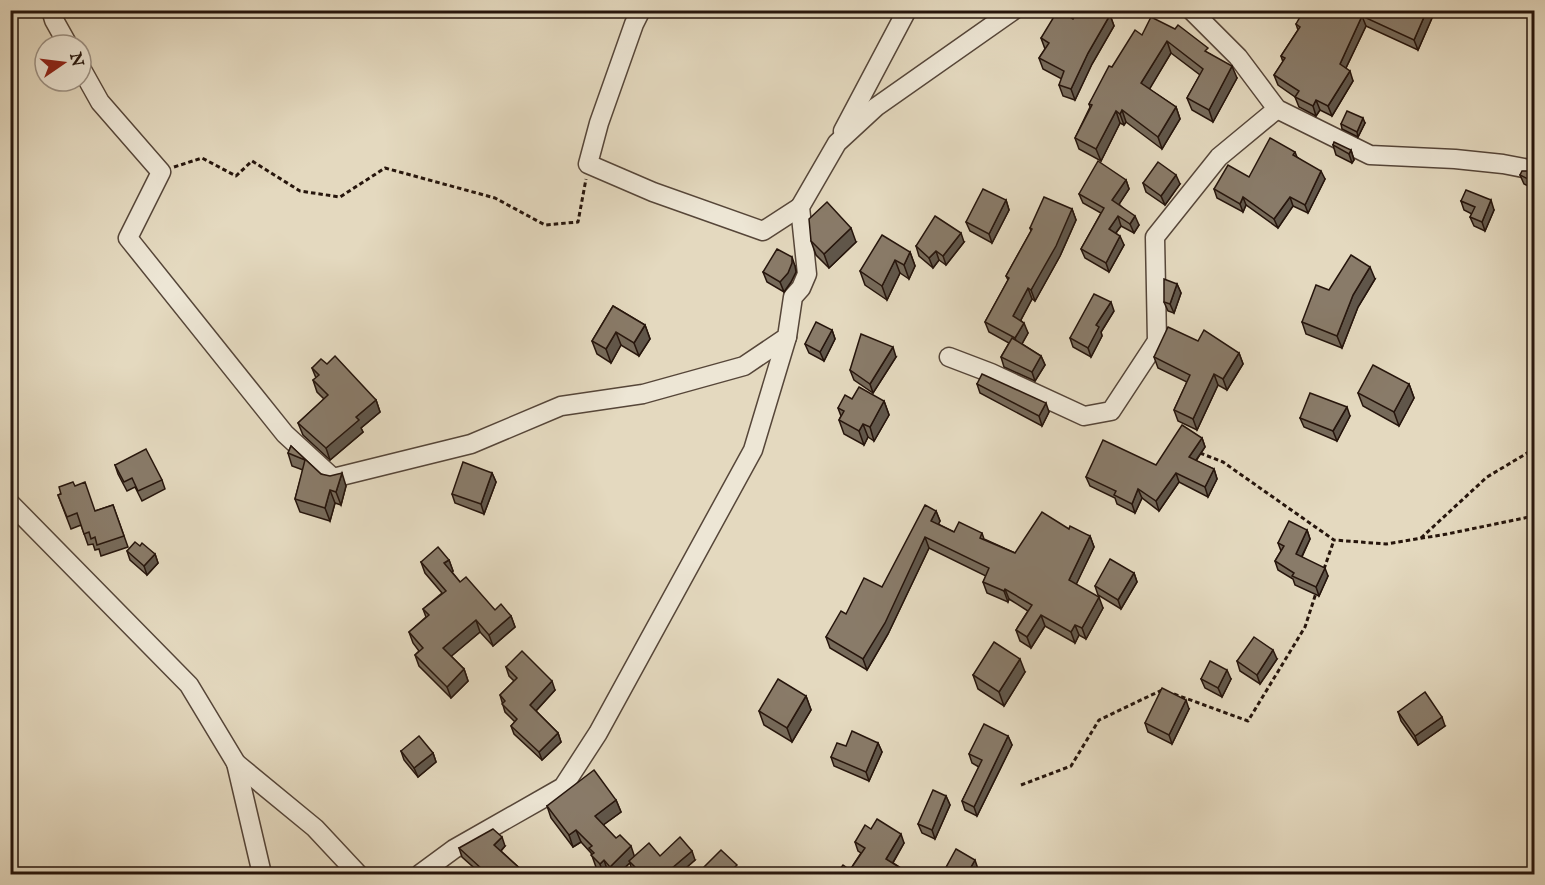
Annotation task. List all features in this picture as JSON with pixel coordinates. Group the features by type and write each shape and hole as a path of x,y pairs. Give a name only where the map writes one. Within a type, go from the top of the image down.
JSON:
{"street":[{"path":"51,10 61,33"},
{"path":"640,10 599,123 588,164 653,192 763,231 800,207 837,143 907,10"},
{"path":"837,143 876,107 1014,10"},
{"path":"1191,10 1238,57 1277,110 1370,155 1455,159 1534,170"},
{"path":"93,89 100,102 161,172 128,238 285,434 333,478 471,444 561,406 643,394 744,366 787,337"},
{"path":"949,357 991,373 1084,416 1111,411 1157,341 1155,237 1219,157 1277,110"},
{"path":"420,874 454,849 563,787 598,733 753,450 787,337 793,297 801,288 807,274 800,207"},
{"path":"10,503 189,685 236,763 262,874"},
{"path":"236,763 315,828 358,874"}],"path":[{"path":"161,172 202,158 236,176 252,161 300,191 340,197 385,168 495,198 545,225 578,222 588,164"},
{"path":"1421,538 1487,477 1534,449"},
{"path":"1197,452 1223,462 1334,540 1386,544 1534,516"},
{"path":"1323,573 1334,540"},
{"path":"1021,785 1071,766 1099,720 1162,690 1248,721 1305,627 1319,584"}],"building":[{"path":"1058,10 1073,19 1078,10 1102,10 1110,15 1071,89 1059,85 1064,71 1039,58 1049,43 1041,38"},
{"path":"1304,10 1330,10 1337,15 1339,10 1427,10 1414,40 1362,16 1340,64 1350,71 1328,106 1316,100 1313,106 1295,97 1299,91 1274,75 1285,58 1281,56 1300,27 1296,24"},
{"path":"1151,17 1175,29 1178,25 1208,48 1205,51 1232,66 1209,110 1187,98 1203,69 1167,41 1141,83 1176,107 1158,137 1122,110 1120,114 1116,111 1096,149 1075,138 1092,105 1089,104 1109,66 1112,67 1135,30 1142,35"},
{"path":"1347,111 1363,118 1357,132 1341,124"},
{"path":"1270,138 1295,152 1293,155 1321,171 1305,205 1290,197 1274,219 1243,197 1240,204 1214,189 1228,165 1249,177"},
{"path":"1334,142 1351,150 1349,154 1333,145"},
{"path":"1098,161 1126,180 1112,200 1135,216 1130,224 1118,216 1109,229 1120,236 1106,263 1081,249 1104,208 1079,194"},
{"path":"1158,162 1176,175 1161,196 1143,183"},
{"path":"1522,171 1534,171 1534,182 1520,175"},
{"path":"983,189 1006,200 989,234 966,222"},
{"path":"1466,190 1491,200 1482,222 1470,217 1475,207 1461,201"},
{"path":"1044,197 1072,209 1056,246 1031,290 1028,288 1013,316 1024,323 1015,338 985,322 1009,278 1006,276 1032,229 1030,228"},
{"path":"827,202 851,228 824,254 811,241 809,219"},
{"path":"935,216 961,233 943,256 936,251 929,258 916,246"},
{"path":"882,235 910,252 904,265 895,260 882,286 860,271"},
{"path":"777,249 792,257 788,273 780,282 763,272"},
{"path":"1351,255 1370,267 1353,295 1337,336 1302,322 1316,285 1329,290"},
{"path":"1164,279 1177,284 1170,304 1164,302"},
{"path":"1094,294 1111,302 1096,325 1099,327 1088,348 1070,338"},
{"path":"613,306 645,325 634,343 616,332 606,349 592,341"},
{"path":"816,322 832,330 820,352 805,344"},
{"path":"1168,327 1198,341 1204,330 1239,353 1223,379 1214,374 1193,419 1174,410 1190,375 1154,357"},
{"path":"861,334 893,347 870,384 850,370"},
{"path":"1012,338 1041,356 1032,372 1001,357"},
{"path":"335,356 376,400 356,417 359,420 326,448 298,423 328,395 313,380 319,375 312,368 321,359 327,364"},
{"path":"1373,365 1409,384 1394,412 1358,393"},
{"path":"982,374 1046,403 1039,416 977,384"},
{"path":"859,387 884,401 870,427 863,424 859,431 839,420 844,411 838,408 845,395 852,399"},
{"path":"1310,393 1347,407 1333,431 1300,418"},
{"path":"1182,425 1202,438 1189,457 1214,469 1205,487 1176,473 1156,501 1138,489 1132,504 1114,495 1116,491 1086,477 1103,440 1156,465"},
{"path":"291,446 321,474 330,476 342,473 336,492 330,490 325,508 295,499 305,460 288,453"},
{"path":"146,449 162,480 138,491 132,478 124,482 115,465"},
{"path":"463,462 492,473 481,504 452,494"},
{"path":"73,482 75,486 85,482 95,511 113,505 124,536 97,545 95,537 91,539 89,532 84,534 77,513 67,517 58,495 61,494 59,487"},
{"path":"925,505 936,511 931,521 954,532 959,522 982,533 980,538 1015,553 1042,512 1069,529 1070,526 1090,536 1069,580 1099,597 1082,628 1075,625 1071,632 1041,615 1027,637 1016,630 1032,605 1005,589 1004,591 983,582 989,568 925,537 885,623 863,659 826,637 841,611 846,614 864,578 882,587"},
{"path":"1289,521 1307,530 1296,554 1325,568 1316,587 1292,576 1294,573 1275,561 1284,546 1278,543"},
{"path":"135,542 140,546 142,543 155,554 144,566 127,551"},
{"path":"438,547 449,560 444,563 460,582 466,577 495,610 501,604 511,616 489,635 476,620 443,648 464,669 447,687 415,655 423,648 409,632 429,615 423,609 446,591 421,562"},
{"path":"1110,559 1134,573 1118,600 1095,586"},
{"path":"1254,637 1273,650 1257,675 1237,661"},
{"path":"994,642 1020,659 999,692 973,675"},
{"path":"522,651 552,681 530,705 558,733 539,752 511,726 517,719 502,704 505,701 500,695 517,678 506,667"},
{"path":"1210,661 1227,670 1218,688 1201,679"},
{"path":"778,679 806,696 787,728 759,711"},
{"path":"1162,688 1186,700 1169,735 1145,723"},
{"path":"1425,692 1442,717 1415,736 1398,712"},
{"path":"984,724 1008,736 974,807 962,801 982,760 969,754"},
{"path":"852,731 878,743 866,772 831,757 837,743 846,746"},
{"path":"419,736 433,753 414,768 401,751"},
{"path":"594,770 616,800 595,816 616,838 620,835 631,846 610,867 604,860 600,864 591,855 594,853 589,848 592,846 576,830 569,835 547,806"},
{"path":"933,790 946,796 932,830 918,824"},
{"path":"877,819 901,834 886,859 907,872 906,874 836,874 843,865 850,870 865,848 855,842 865,825 871,829"},
{"path":"493,829 502,837 494,845 526,874 483,874 481,872 483,870 459,848"},
{"path":"680,837 692,851 665,874 642,874 629,861 649,843 660,856"},
{"path":"956,849 975,860 967,874 961,872 950,874 944,871"},
{"path":"721,850 737,865 735,867 740,874 710,874 703,868"}]}
